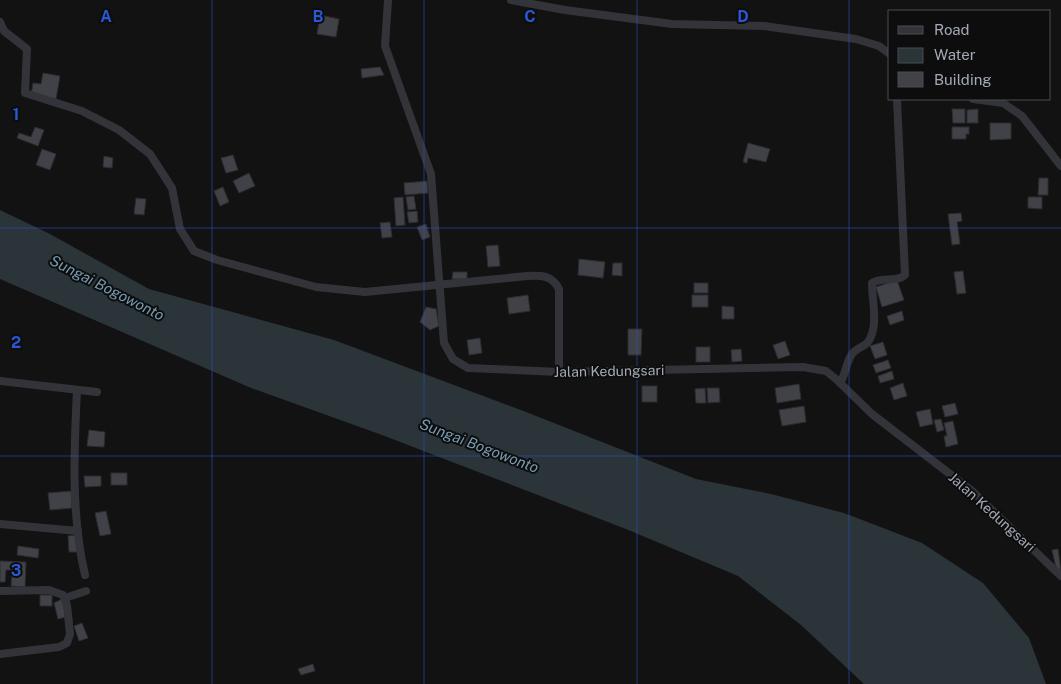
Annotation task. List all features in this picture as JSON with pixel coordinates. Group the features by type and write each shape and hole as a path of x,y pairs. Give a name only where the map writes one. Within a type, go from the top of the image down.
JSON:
{"street":[{"name":"Jalan Kedungsari","path":"388,0 385,46 431,174 444,342 448,354 463,366 559,372 803,367 826,371 872,414 972,491 1061,576"},
{"path":"511,0 565,10 672,24 764,26 856,39 878,46 888,53"},
{"path":"0,22 4,31 27,49 25,93 82,111 119,130 150,154 172,188 180,229 194,251 217,260 316,287 365,292 527,276 549,278 559,288 559,372"},
{"path":"840,383 845,375 851,355 867,343 872,332 874,320 872,283 882,279 901,278 905,275 896,100"},
{"path":"980,100 1003,103 1022,116 1061,166"},
{"path":"0,380 97,392"},
{"path":"77,390 75,475 78,532 85,574"},
{"path":"0,524 78,532"},
{"path":"0,591 56,591 65,598 70,634 67,643 59,647 47,650 0,654"},
{"path":"65,598 86,591"}],"water":[{"name":"Sungai Bogowonto","path":"0,210 50,234 149,289 334,340 521,410 696,479 771,494 844,513 922,543 983,583 1029,638 1046,684 864,684 801,625 738,576 626,529 382,435 251,388 0,279"}],"building":[{"path":"320,15 339,19 336,37 317,34"},
{"path":"380,67 384,75 362,78 361,69"},
{"path":"43,73 60,76 56,99 31,95 33,83 41,84"},
{"path":"952,109 965,109 965,123 953,123"},
{"path":"978,109 978,123 967,123 967,110"},
{"path":"990,123 1011,123 1011,139 990,140"},
{"path":"35,127 44,130 38,146 17,138 19,133 31,137"},
{"path":"952,127 969,127 969,134 966,134 966,139 952,139"},
{"path":"748,143 770,149 766,162 748,158 747,163 743,162"},
{"path":"42,149 56,154 50,170 36,165"},
{"path":"233,155 238,170 226,173 221,158"},
{"path":"104,156 113,158 112,168 103,167"},
{"path":"249,173 255,186 239,193 233,181"},
{"path":"1039,178 1048,178 1048,195 1038,195"},
{"path":"427,181 428,193 405,195 404,183"},
{"path":"223,187 229,202 220,206 214,191"},
{"path":"414,196 416,209 408,210 406,197"},
{"path":"403,197 405,225 396,226 394,198"},
{"path":"1028,197 1042,197 1042,209 1028,208"},
{"path":"136,198 146,199 144,215 134,214"},
{"path":"417,211 418,222 409,223 407,212"},
{"path":"961,213 962,221 957,222 960,244 952,245 948,214"},
{"path":"390,222 392,237 382,238 380,223"},
{"path":"426,224 430,237 422,240 417,227"},
{"path":"498,245 500,266 488,267 486,246"},
{"path":"579,259 605,262 603,278 578,275"},
{"path":"613,263 622,263 622,276 612,275"},
{"path":"963,271 966,293 957,294 954,272"},
{"path":"453,272 467,272 467,279 452,279"},
{"path":"897,280 904,300 882,307 876,287"},
{"path":"694,283 708,283 708,293 694,293"},
{"path":"528,295 530,311 509,314 507,298"},
{"path":"692,295 708,295 708,307 692,307"},
{"path":"722,306 734,307 734,319 722,319"},
{"path":"426,307 436,309 439,326 430,330 420,322"},
{"path":"902,311 904,320 890,325 887,316"},
{"path":"628,329 642,329 641,355 628,355"},
{"path":"480,338 482,353 469,355 467,340"},
{"path":"785,341 790,355 778,359 773,345"},
{"path":"883,342 887,355 875,359 870,346"},
{"path":"696,347 710,347 710,362 696,362"},
{"path":"741,349 742,361 732,362 731,350"},
{"path":"888,360 891,368 876,373 873,365"},
{"path":"892,371 894,379 880,383 878,376"},
{"path":"903,383 907,396 894,400 890,388"},
{"path":"799,384 801,399 777,403 775,388"},
{"path":"642,386 657,386 657,402 642,402"},
{"path":"705,388 706,403 696,403 695,389"},
{"path":"707,388 719,388 720,402 708,403"},
{"path":"955,403 958,414 945,417 942,406"},
{"path":"804,406 806,422 782,426 779,410"},
{"path":"930,409 933,424 920,427 916,412"},
{"path":"941,419 944,430 937,432 934,420"},
{"path":"953,421 958,444 946,447 944,436 947,436 944,423"},
{"path":"89,430 105,432 104,447 87,446"},
{"path":"111,473 127,473 127,485 111,485"},
{"path":"84,476 101,476 101,486 85,487"},
{"path":"71,491 72,508 50,510 48,493"},
{"path":"106,511 111,534 100,536 95,513"},
{"path":"76,535 77,552 69,552 68,536"},
{"path":"18,546 39,549 38,558 17,555"},
{"path":"1058,549 1061,571 1057,572 1052,550"},
{"path":"0,561 26,562 25,587 11,586 12,570 6,570 5,582 0,582"},
{"path":"40,595 52,595 52,606 40,606"},
{"path":"62,599 66,617 58,619 54,603"},
{"path":"82,623 88,638 79,641 74,626"},
{"path":"313,664 315,671 301,675 298,669"}]}
